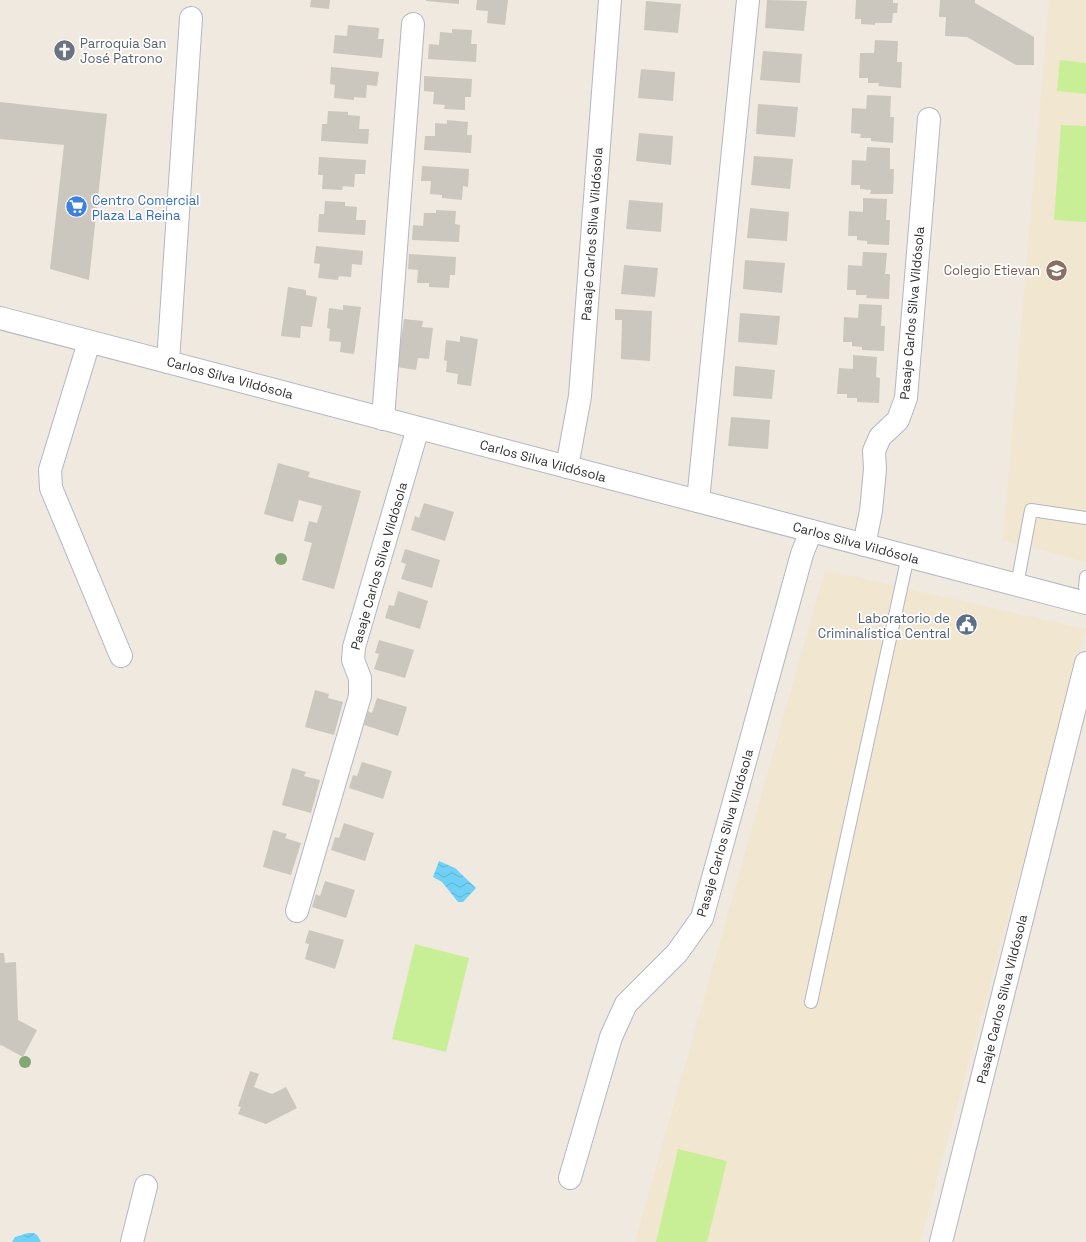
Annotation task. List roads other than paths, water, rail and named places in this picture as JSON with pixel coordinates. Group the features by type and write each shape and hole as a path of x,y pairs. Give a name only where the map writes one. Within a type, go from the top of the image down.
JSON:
{"street":[{"name":"Pasaje Carlos Silva Vildósola","path":"567,467 580,396 610,0"},
{"path":"698,501 748,0"},
{"path":"168,362 191,18"},
{"path":"383,419 413,24"},
{"name":"Pasaje Carlos Silva Vildósola","path":"864,545 871,511 875,469 874,451 880,437 898,420 906,398 929,119"},
{"name":"Carlos Silva Vildósola","path":"0,318 1086,603"},
{"path":"89,342 50,470 51,488 121,656"},
{"name":"Pasaje Carlos Silva Vildósola","path":"297,911 360,696 360,678 353,660 354,647 418,428"},
{"name":"Pasaje Carlos Silva Vildósola","path":"570,1178 611,1037 626,1004 677,953 702,918 800,562 811,531"},
{"name":"Pasaje Carlos Silva Vildósola","path":"941,1242 1086,663"},
{"path":"132,1242 146,1186"}],"lane":[{"path":"1017,585 1031,510 1086,518"},
{"path":"811,1002 908,556"},
{"path":"1086,577 1086,589"}],"water":[{"path":"439,861 455,868 476,888 463,902 458,902 442,882 433,877"},
{"path":"28,1233 34,1233 38,1236 41,1242 12,1242 15,1237"}],"place":[{"name":"Parroquia San José Patrono","path":"64,50"},
{"name":"Centro Comercial Plaza La Reina","path":"77,207"},
{"name":"Colegio Etievan","path":"1056,270"},
{"name":"Laboratorio de Criminalística Central","path":"966,625"}]}
